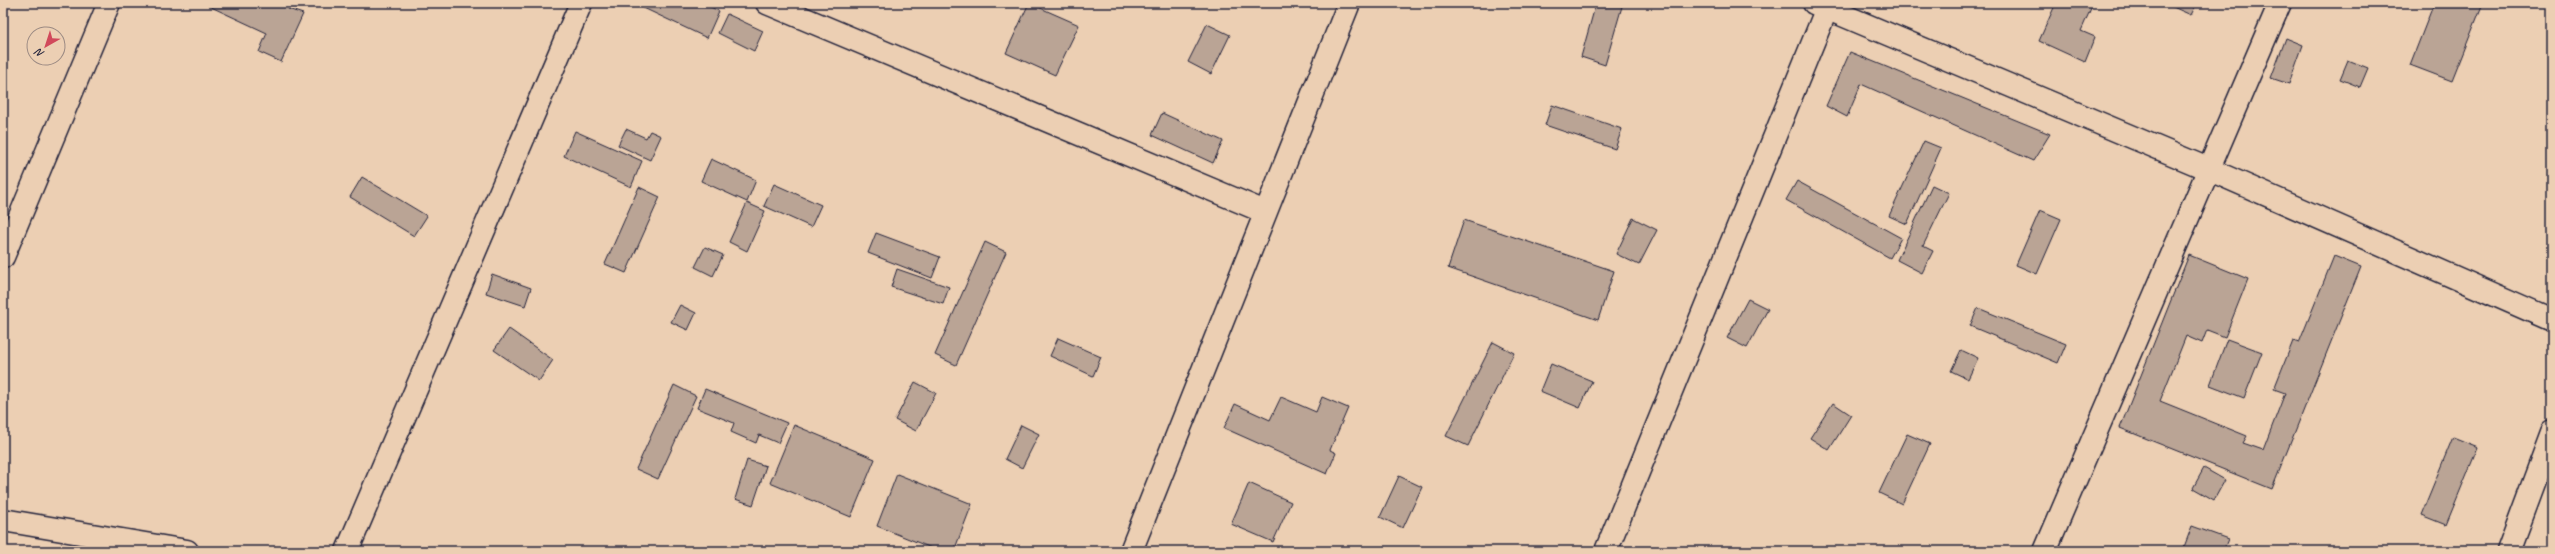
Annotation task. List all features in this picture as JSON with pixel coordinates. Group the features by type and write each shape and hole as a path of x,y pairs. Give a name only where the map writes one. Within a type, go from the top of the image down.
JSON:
{"street":[{"path":"3,257 109,3"},
{"path":"347,551 581,3"},
{"path":"767,3 1265,212"},
{"path":"1131,551 1349,3"},
{"path":"2045,551 2280,3"},
{"path":"1606,551 1824,5 2208,169 2552,320"},
{"path":"2508,551 2552,433"},
{"path":"3,520 187,551"}],"building":[{"path":"211,3 291,3 288,9 303,14 281,62 259,52 267,33 209,6"},
{"path":"633,3 702,3 719,11 707,38"},
{"path":"1029,3 1079,25 1055,75 1006,53"},
{"path":"1596,3 1623,3 1605,65 1581,57"},
{"path":"2056,3 2085,3 2092,6 2081,31 2095,37 2085,62 2039,41"},
{"path":"2164,3 2197,3 2191,15"},
{"path":"2434,3 2483,3 2452,81 2410,65"},
{"path":"727,14 763,31 754,51 718,33"},
{"path":"1207,24 1230,35 1211,74 1188,62"},
{"path":"2286,38 2303,45 2289,84 2271,78"},
{"path":"1850,52 2050,134 2033,161 1861,84 1847,117 1826,106"},
{"path":"2348,60 2368,68 2360,87 2340,79"},
{"path":"1552,105 1622,129 1615,149 1545,125"},
{"path":"1162,113 1223,141 1213,163 1152,135"},
{"path":"626,129 646,138 650,131 661,136 650,160 618,145"},
{"path":"575,131 642,161 631,187 564,156"},
{"path":"1924,141 1941,148 1907,224 1889,216"},
{"path":"711,159 756,180 747,202 701,181"},
{"path":"362,177 427,216 414,236 350,197"},
{"path":"1797,181 1901,238 1890,258 1786,200"},
{"path":"774,184 821,205 811,227 764,206"},
{"path":"1932,185 1949,193 1923,246 1933,251 1922,273 1897,260"},
{"path":"639,187 660,197 626,273 605,264"},
{"path":"747,203 765,211 747,251 729,242"},
{"path":"2040,210 2061,219 2037,274 2016,265"},
{"path":"1633,218 1657,230 1639,265 1616,254"},
{"path":"1464,220 1614,271 1598,320 1448,268"},
{"path":"876,233 940,257 932,278 868,253"},
{"path":"985,242 1006,252 956,365 935,355"},
{"path":"705,247 723,255 713,276 695,267"},
{"path":"2189,255 2248,279 2225,337 2207,330 2202,343 2186,336 2160,401 2247,436 2243,443 2263,450 2285,393 2274,389 2293,341 2299,343 2334,256 2361,267 2272,489 2120,428"},
{"path":"897,269 949,287 943,304 891,287"},
{"path":"492,274 531,288 525,306 486,293"},
{"path":"1748,299 1768,309 1747,348 1727,338"},
{"path":"680,305 696,313 688,330 671,322"},
{"path":"1978,308 2066,344 2058,363 1970,326"},
{"path":"509,329 553,360 539,381 494,350"},
{"path":"1058,338 1101,357 1093,376 1050,356"},
{"path":"2227,339 2262,352 2244,398 2210,385"},
{"path":"1493,342 1514,353 1468,446 1446,436"},
{"path":"1961,350 1978,358 1968,379 1951,371"},
{"path":"1551,364 1592,381 1580,408 1540,391"},
{"path":"915,382 936,393 916,431 895,420"},
{"path":"674,385 696,396 658,479 636,469"},
{"path":"705,389 787,423 778,443 759,435 756,443 731,432 734,423 697,408"},
{"path":"1281,397 1316,412 1322,397 1348,408 1330,450 1336,453 1327,474 1224,428 1235,404 1270,420"},
{"path":"1833,403 1851,415 1829,450 1810,438"},
{"path":"794,425 875,459 851,517 770,483"},
{"path":"1021,425 1039,434 1022,468 1005,459"},
{"path":"1907,434 1930,444 1902,504 1879,493"},
{"path":"2453,437 2478,447 2446,525 2421,515"},
{"path":"747,460 766,466 753,505 735,499"},
{"path":"2204,468 2225,480 2214,500 2193,488"},
{"path":"897,474 972,504 954,551 939,551 877,526"},
{"path":"1399,476 1422,487 1403,528 1380,517"},
{"path":"1249,483 1291,502 1273,542 1231,524"},
{"path":"2192,526 2228,539 2223,551 2195,551 2184,547"}]}
